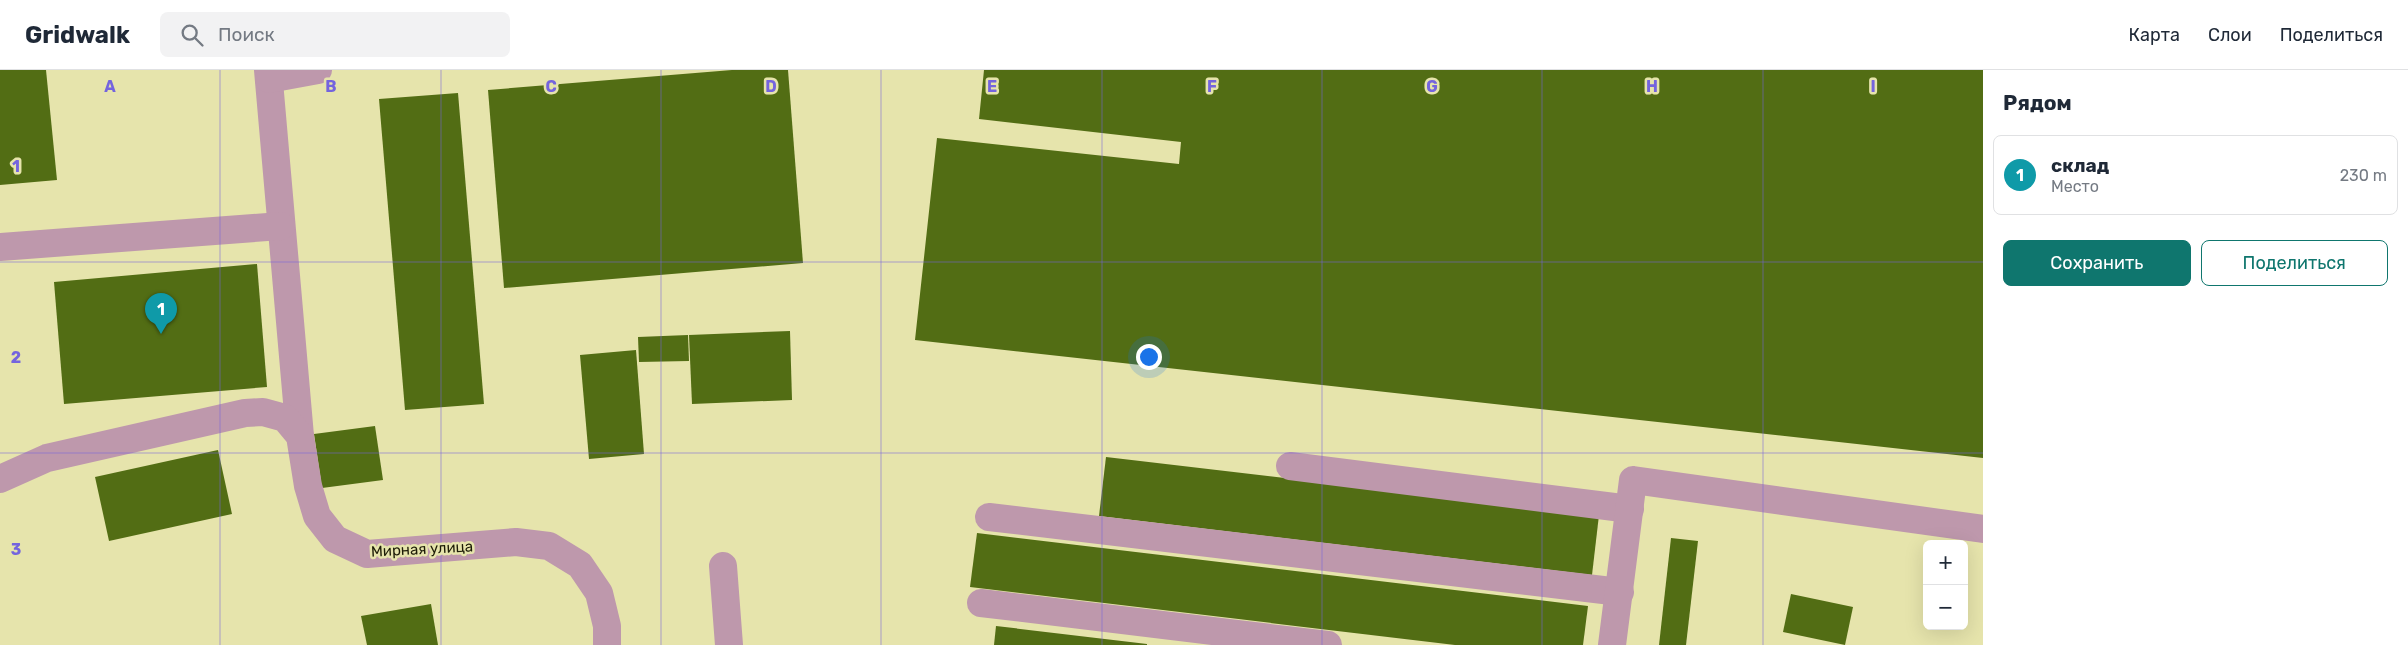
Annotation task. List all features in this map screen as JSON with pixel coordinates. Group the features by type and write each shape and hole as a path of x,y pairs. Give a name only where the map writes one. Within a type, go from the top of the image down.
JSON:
{"street":[{"path":"268,75 318,70"},
{"name":"Мирная улица","path":"268,75 300,436 308,486 317,516 335,539 367,554 516,542 549,546 580,565 600,593 607,635"},
{"path":"0,247 281,226"},
{"path":"0,479 47,458 245,413 264,412 285,418 300,436"},
{"path":"1290,466 1630,509"},
{"path":"1612,645 1633,480 1983,529"},
{"path":"989,518 1620,592"},
{"path":"723,566 729,645"},
{"path":"981,603 1328,645"}],"building":[{"path":"0,70 46,70 57,180 0,185"},
{"path":"732,70 788,70 803,263 504,288 488,90"},
{"path":"984,70 1983,70 1983,458 915,340 937,138 1179,164 1181,142 979,119"},
{"path":"458,93 484,404 405,410 379,99"},
{"path":"257,264 267,387 64,404 54,282"},
{"path":"790,331 792,400 692,404 689,335"},
{"path":"688,335 689,361 639,362 638,337"},
{"path":"636,350 644,454 589,459 580,355"},
{"path":"375,426 383,480 322,488 314,434"},
{"path":"218,450 232,514 109,541 95,477"},
{"path":"1106,457 1599,515 1592,575 1099,516"},
{"path":"977,533 1588,606 1583,645 1455,645 970,587"},
{"path":"1671,538 1698,541 1686,645 1659,645"},
{"path":"1791,594 1853,607 1845,645 1783,632"},
{"path":"431,604 438,645 367,645 361,616"},
{"path":"996,626 1147,644 1147,645 994,645"}],"place":[{"name":"склад","path":"161,334"}]}
